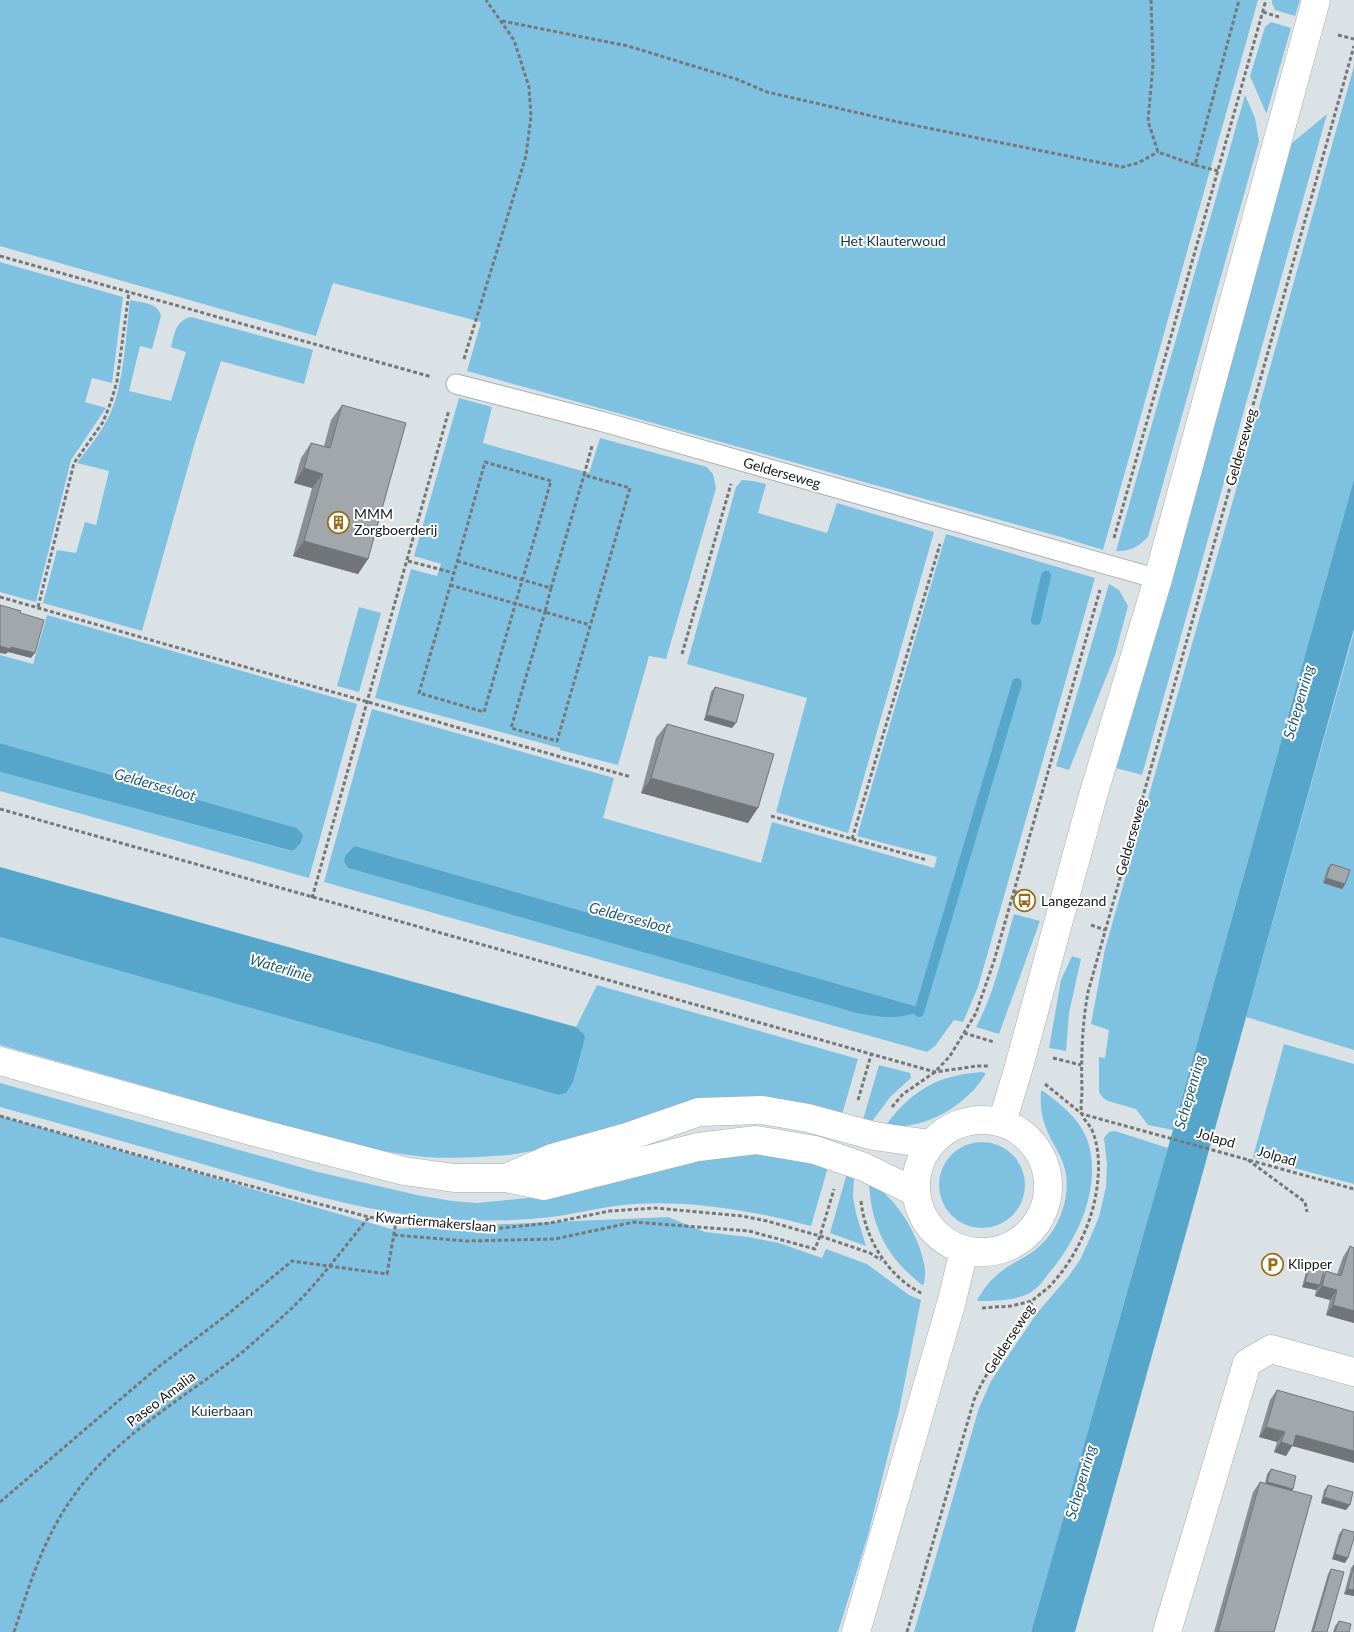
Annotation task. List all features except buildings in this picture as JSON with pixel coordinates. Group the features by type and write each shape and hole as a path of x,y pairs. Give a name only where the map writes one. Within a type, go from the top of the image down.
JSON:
{"street":[{"path":"1002,1122 1092,799 1158,579 1316,0"},
{"path":"0,1061 251,1131 404,1171 454,1178 506,1178 544,1186 698,1147 756,1140 815,1150 853,1163 915,1192"},
{"path":"506,1178 552,1158 627,1137 699,1112 762,1110 808,1118 862,1133 930,1144"},
{"path":"982,1119 1002,1122 1025,1134 1041,1154 1048,1179 1046,1205 1034,1228 1014,1244 990,1252 964,1250 949,1245 926,1223 919,1208 915,1192 918,1167 930,1144 944,1131 962,1122 982,1119"},
{"path":"856,1632 951,1304 964,1250"},
{"path":"1168,1632 1247,1362 1271,1349 1354,1372"}],"lane":[{"name":"Gelderseweg","path":"456,384 600,421 1158,579"}],"path":[{"path":"312,898 456,384 526,156 532,116 529,87 514,40 486,0"},
{"path":"1151,0 1153,65 1148,121 1158,152"},
{"path":"1195,165 1239,0"},
{"path":"862,1133 881,1121 903,1094 935,1072 950,1056 976,1013 994,961 1266,0"},
{"path":"501,21 628,46 736,79 768,92 898,122 1122,167 1138,163 1158,152 1218,171"},
{"name":"Gelderseweg","path":"907,1632 974,1400 982,1381 992,1364 1024,1321 1033,1301 1062,1271 1077,1249 1087,1228 1098,1183 1099,1163 1092,1129 1082,1114 1081,1065 1084,1013 1088,992 1354,46"},
{"path":"0,256 456,384"},
{"path":"38,607 74,463 103,422 112,402 117,382 129,292"},
{"path":"584,475 630,488 557,742 511,728 551,588 584,475 600,421"},
{"path":"682,654 738,460"},
{"path":"486,462 551,481 484,712 419,692 454,573 486,462"},
{"path":"852,840 947,519"},
{"path":"408,560 454,573"},
{"path":"457,561 551,588"},
{"path":"450,585 590,625"},
{"path":"0,596 631,777"},
{"path":"0,810 935,1072 977,1066 1018,1070 1036,1077 1055,1090 1082,1114"},
{"path":"770,816 927,860"},
{"path":"1013,891 1029,895"},
{"path":"1091,925 1105,930"},
{"path":"862,1133 871,1055"},
{"name":"Jolapd","path":"1082,1114 1246,1158"},
{"name":"Kwartiermakerslaan","path":"0,1116 212,1176 369,1217 396,1222 502,1228 550,1223 610,1211 654,1208 742,1216 788,1226 870,1253 882,1260 862,1210 861,1180 853,1163"},
{"name":"Jolpad","path":"1246,1158 1354,1189"},
{"name":"Jolpad","path":"1246,1158 1305,1202 1307,1212"},
{"path":"820,1236 853,1163"},
{"name":"Paseo Amalia","path":"14,1632 38,1562 55,1524 75,1493 97,1467 127,1439 244,1350 299,1301 369,1217"},
{"path":"0,1502 157,1368 228,1314 292,1261 387,1274 396,1222"},
{"name":"Kwartiermakerslaan","path":"394,1234 466,1241 555,1239 634,1222 749,1231 815,1249 820,1236"}],"green space":[{"name":"Het Klauterwoud","path":"0,0 1258,0 1103,550 467,371 481,322 333,283 316,336 0,246"},
{"path":"1272,0 1300,0 1295,16 1275,10"},
{"path":"1271,22 1291,28 1266,113 1250,76 1265,27"},
{"path":"1354,66 1354,479 1173,1130 1148,1125 1136,1109 1103,1098 1099,1092 1099,1057 1105,1058 1109,1030 1091,1024 1105,949"},
{"path":"1245,95 1255,118 1259,141 1148,537 1134,548 1116,551"},
{"path":"1327,114 1142,775 1116,768 1292,143"},
{"path":"0,262 123,297 112,383 92,378 85,402 106,408 71,460 36,602 0,592"},
{"path":"130,300 157,308 161,316 152,349 140,346 129,391 171,401 186,352 171,347 179,325 182,321 191,317 313,350 304,384 221,361 195,442 142,631 43,603 57,550 76,553 85,522 96,525 109,471 77,463 103,427 115,402 124,358"},
{"path":"459,398 492,407 483,443 589,473 600,438 707,467 713,474 716,488 666,659 649,656 618,765 375,698 411,569 437,576 441,564 414,556"},
{"path":"742,480 766,484 758,513 827,533 837,503 934,532 848,833 776,812 807,698 687,664 736,487"},
{"path":"946,534 1095,578 978,987 963,1022 954,1020 935,1046 927,1052 324,882 372,709 614,778 603,818 761,863 772,822 934,868 937,857 857,836","holes":["355,846 915,1006 878,1016 856,1013 348,868 344,862 348,851"]},
{"path":"1109,584 1119,590 1128,606 1115,655 1069,770 1056,766"},
{"path":"359,607 381,613 359,692 337,686"},
{"path":"47,615 357,704 309,878 0,791 0,772 291,851 303,835 297,828 0,743 0,655 33,664"},
{"path":"1354,632 1354,1050 1246,1017"},
{"path":"1014,914 1040,921 999,1034 976,1027 993,986"},
{"path":"0,937 558,1095 583,1033 576,1027 597,985 858,1059 841,1118 789,1107 509,1155 425,1157 345,1143 0,1045"},
{"path":"1072,956 1081,959 1069,1013 1066,1051 1049,1048 1061,980"},
{"path":"1284,1044 1354,1064 1354,1184 1253,1157"},
{"path":"879,1065 910,1073 911,1078 891,1096 870,1124 862,1123"},
{"path":"982,1072 985,1075 967,1097 942,1114 914,1124 886,1125 906,1102 927,1086 952,1077"},
{"path":"0,1083 318,1172 417,1195 452,1201 477,1203 537,1197 661,1167 739,1152 795,1159 828,1167 811,1226 745,1211 700,1205 656,1203 624,1205 552,1217 523,1219 435,1218 385,1211 310,1194 0,1107"},
{"path":"1041,1091 1070,1113 1081,1127 1088,1142 1092,1159 1092,1177 1085,1212 1060,1259 1036,1288 1028,1294 1015,1298 978,1301 993,1278 1031,1253 1048,1238 1063,1208 1066,1197 1066,1174 1044,1123 1041,1110"},
{"name":"Kuierbaan","path":"0,1116 391,1229 668,1217 705,1232 779,1243 822,1258 826,1249 867,1264 909,1295 921,1300 899,1411 868,1535 838,1632 0,1632"},
{"path":"1115,1131 1168,1148 1031,1632 914,1632 979,1408 991,1381 1037,1313 1080,1260 1099,1217 1106,1187 1107,1164 1104,1138 1109,1132"},
{"path":"982,1142 998,1146 1012,1155 1021,1169 1025,1185 1021,1201 1012,1215 998,1224 982,1228 966,1224 952,1215 943,1201 939,1185 943,1169 952,1155 966,1146"},
{"path":"847,1173 854,1176 853,1197 866,1246 830,1233"},
{"path":"869,1184 879,1189 897,1206 912,1230 922,1253 925,1267 924,1284 922,1285 899,1264 884,1241 874,1215"}],"water":[{"name":"Schepenring","path":"1354,479 1354,629 1075,1632 1031,1632 1173,1130"},
{"path":"0,743 297,828 303,835 299,844 292,851 0,772"},
{"path":"355,846 915,1006 919,1012 895,1017 880,1017 856,1013 348,868 344,862 345,857"},
{"name":"Waterlinie","path":"0,867 576,1027 583,1033 585,1038 573,1082 566,1093 558,1095 0,937"}],"waterway":[{"path":"1036,620 1046,576"},
{"path":"919,1012 1017,683"}],"place":[{"name":"MMM Zorgboerderij","path":"338,522"},
{"name":"Langezand","path":"1025,901"},
{"name":"Klipper","path":"1272,1264"}],"water label":[{"name":"Geldersesloot","path":"155,785"},
{"name":"Geldersesloot","path":"630,918"}]}
